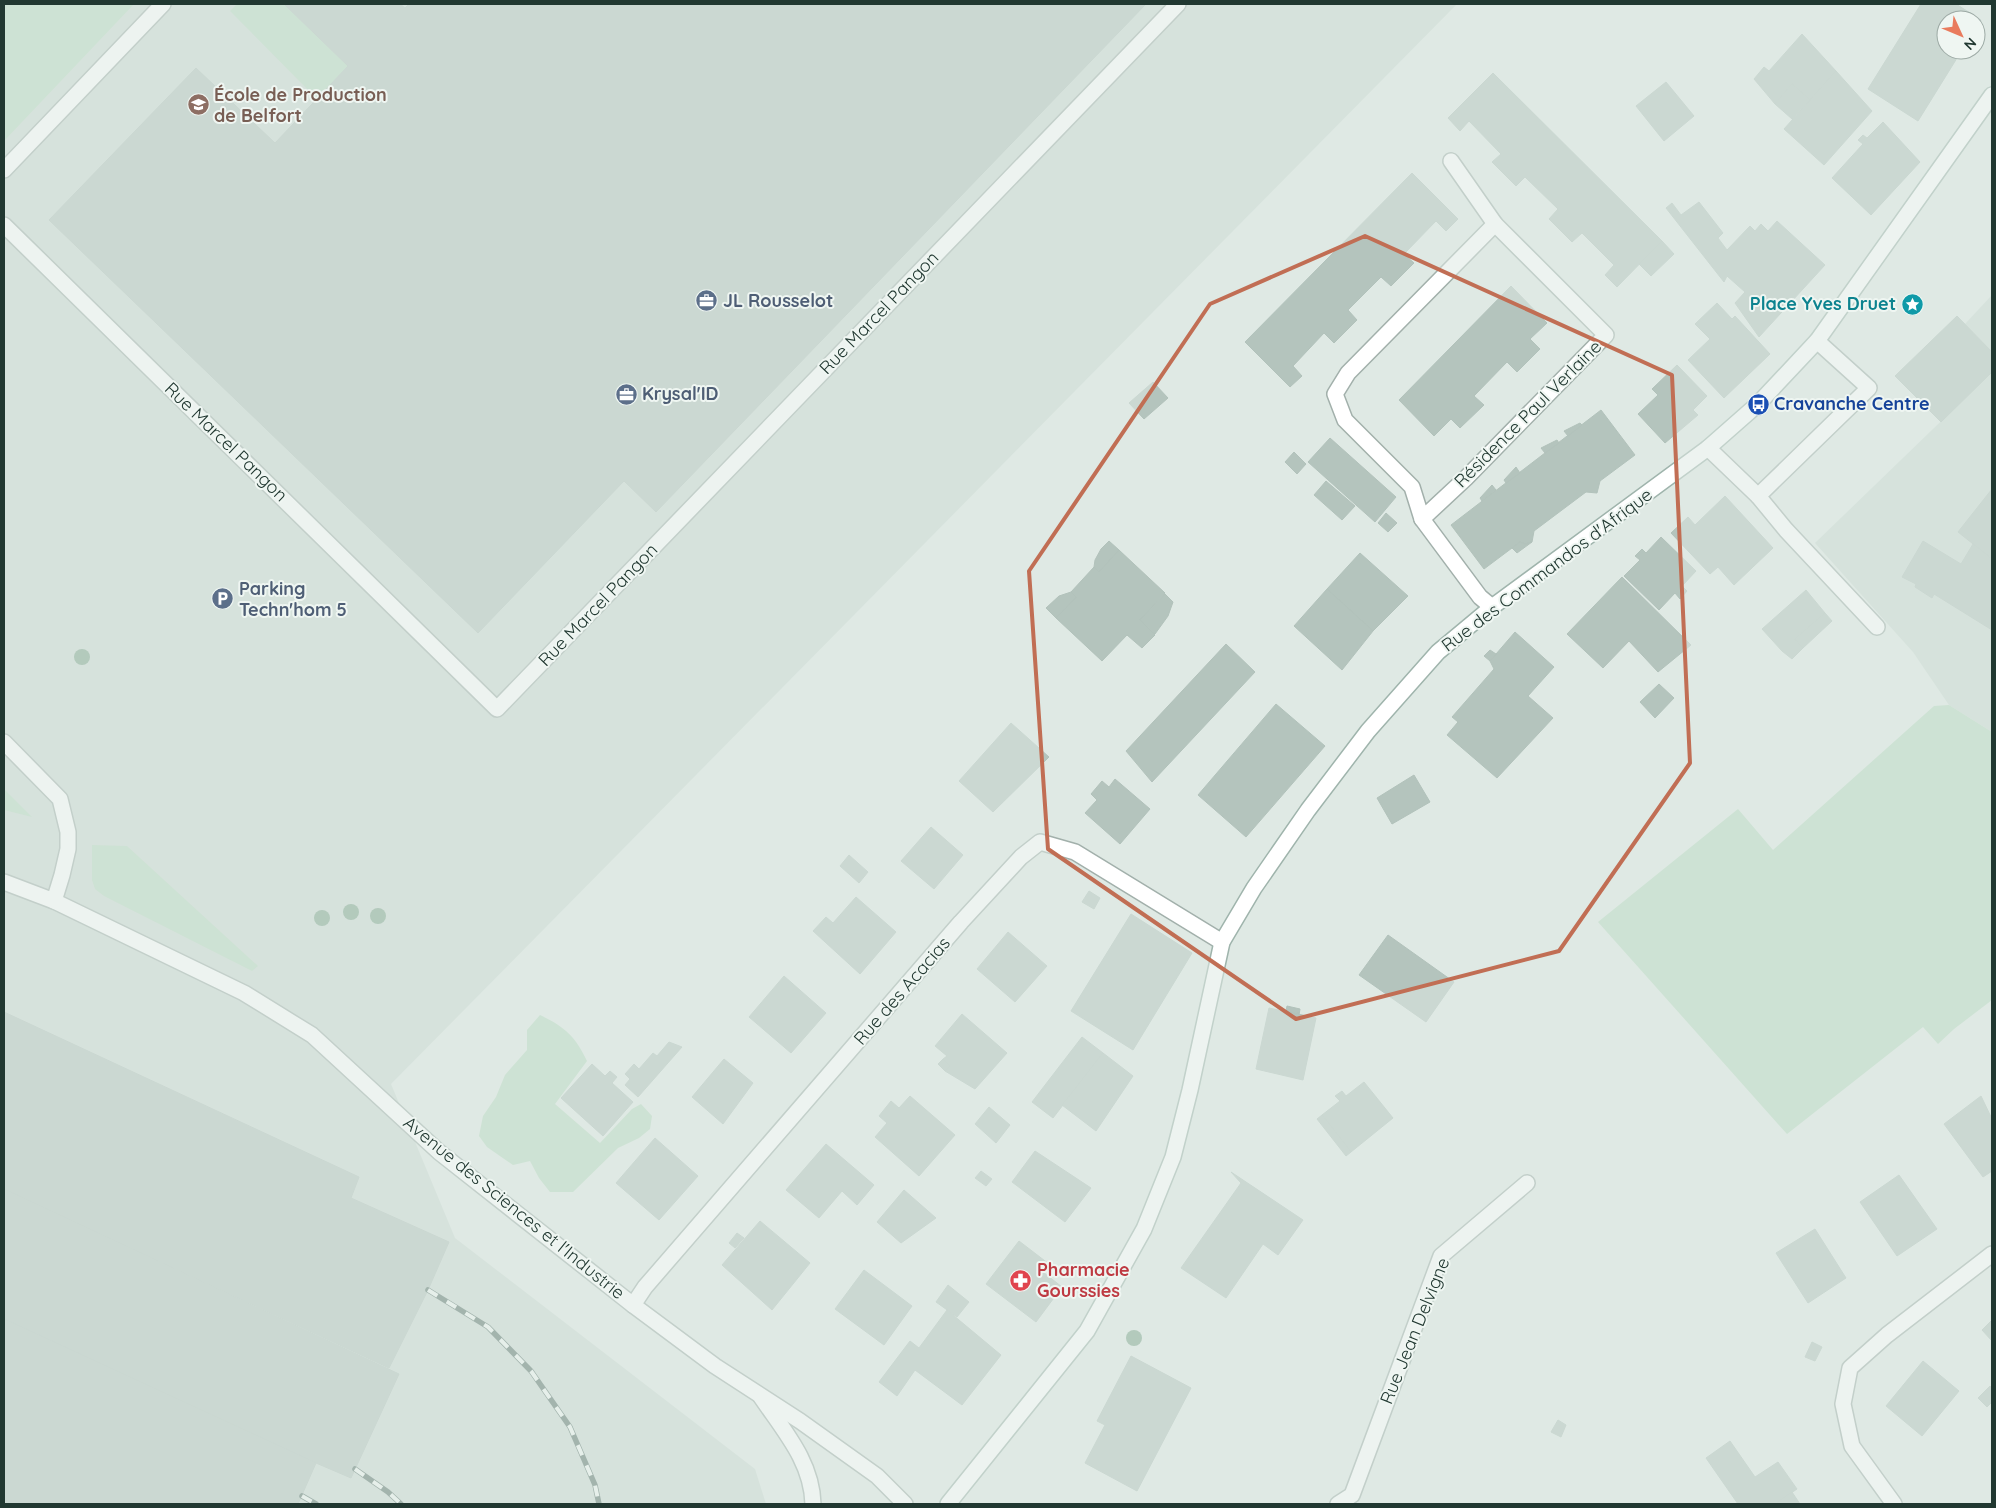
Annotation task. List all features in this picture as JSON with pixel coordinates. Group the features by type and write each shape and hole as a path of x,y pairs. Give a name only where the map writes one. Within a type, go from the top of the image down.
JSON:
{"street":[{"path":"4,170 163,4"},
{"name":"Rue Marcel Pangon","path":"4,225 498,709 1178,4"},
{"name":"Rue des Commandos d'Afrique","path":"948,1504 1087,1331 1144,1230 1173,1157 1190,1090 1222,942 1254,888 1283,846 1368,731 1438,652 1492,607 1708,448 1758,404 1817,341 1992,95"},
{"name":"Résidence Paul Verlaine","path":"1422,519 1466,478 1606,335 1495,224 1450,161"},
{"path":"1492,607 1480,597 1422,519 1412,487 1346,420 1335,394 1348,373 1495,224"},
{"path":"1758,496 1869,388 1817,341"},
{"path":"1708,448 1758,496 1786,530 1877,627"},
{"path":"4,742 60,799 68,832 68,849 54,901"},
{"name":"Rue des Acacias","path":"633,1305 645,1288 961,922 1021,857 1040,842 1075,852 1222,942"},
{"name":"Avenue des Sciences et l'Industrie","path":"4,882 54,901 244,993 312,1035 439,1152 633,1305 715,1366 800,1421 872,1473 905,1504"},
{"name":"Rue Jean Delvigne","path":"1338,1504 1352,1495 1441,1256 1527,1183"},
{"path":"1894,1504 1852,1446 1843,1404 1850,1368 1887,1334 1992,1254"},
{"path":"761,1397 799,1453 808,1470 814,1504"}],"highlighted area":[{"path":"1365,236 1672,375 1690,763 1559,951 1296,1019 1048,849 1029,571 1210,304"}],"shaded area":[{"path":"4,4 1457,4 391,1084 455,1238 755,1469 766,1504 4,1504"},
{"path":"1992,295 1992,352 1965,324"},
{"path":"1992,372 1992,732 1949,705 1913,652 1815,543"}],"green space":[{"path":"4,4 134,4 4,141"},
{"path":"237,4 284,4 348,66 317,99 230,11"},
{"path":"1949,705 1992,732 1992,1000 1954,1029 1938,1044 1923,1027 1787,1134 1598,922 1738,809 1773,850 1934,706"},
{"path":"4,789 32,817 4,810"},
{"path":"92,845 127,846 258,966 252,971 104,896 95,889 92,880"},
{"path":"540,1015 563,1028 578,1045 587,1061 555,1104 600,1143 632,1109 641,1104 652,1116 650,1129 639,1138 618,1148 573,1192 550,1192 539,1178 530,1161 513,1165 487,1147 479,1136 483,1116 496,1097 505,1075 527,1050 527,1030"}],"building":[{"path":"284,4 400,4 405,8 409,4 1146,4 656,512 624,481 478,633 49,220 196,68 275,143 348,66"},
{"path":"1921,4 1956,4 1965,10 1936,10 1936,60 1956,60 1918,121 1868,89"},
{"path":"1802,34 1836,71 1810,100 1792,84 1775,104 1754,79 1764,67 1769,71"},
{"path":"1836,71 1872,111 1824,165 1784,129"},
{"path":"1493,73 1662,241 1617,287 1605,275 1614,265 1582,233 1572,242 1549,219 1558,209 1525,177 1516,186 1492,162 1501,154 1469,121 1460,131 1448,118"},
{"path":"1666,82 1694,116 1664,141 1636,106"},
{"path":"1792,84 1810,100 1792,119 1775,104"},
{"path":"1883,122 1920,162 1871,215 1832,178 1863,144 1858,140 1863,135 1867,138"},
{"path":"1412,173 1458,219 1446,231 1436,221 1404,254 1414,263 1391,286 1381,277 1348,310 1357,320 1334,343 1324,333 1293,366 1302,376 1290,387 1245,342"},
{"path":"1699,202 1723,233 1718,238 1727,250 1750,226 1755,231 1761,224 1768,231 1777,221 1825,265 1759,337 1735,303 1745,292 1727,276 1724,282 1666,208 1672,203 1681,215"},
{"path":"1662,241 1674,254 1651,276 1639,264"},
{"path":"1511,286 1547,323 1530,339 1540,349 1517,372 1507,362 1474,396 1484,405 1460,428 1451,419 1434,436 1399,400"},
{"path":"1717,303 1732,319 1735,316 1770,354 1724,398 1688,360 1710,339 1695,324"},
{"path":"1957,316 1992,352 1992,372 1941,422 1895,376"},
{"path":"1677,365 1707,396 1693,410 1698,415 1665,443 1638,414 1658,395 1652,389"},
{"path":"1153,382 1168,398 1144,419 1129,403"},
{"path":"1601,410 1635,455 1600,481 1597,493 1586,492 1534,531 1532,542 1525,544 1520,542 1484,569 1451,525"},
{"path":"1580,423 1582,425 1568,436 1564,431"},
{"path":"1330,438 1396,497 1375,522 1308,462"},
{"path":"1557,440 1559,443 1545,453 1541,448"},
{"path":"1294,452 1306,464 1297,474 1285,462"},
{"path":"1516,467 1520,473 1506,483 1504,480"},
{"path":"1326,481 1355,506 1342,520 1314,495"},
{"path":"1492,485 1496,490 1482,501 1480,498"},
{"path":"1992,489 1992,559 1958,532"},
{"path":"1725,496 1773,548 1734,585 1718,567 1710,574 1671,533 1688,517 1695,525"},
{"path":"1386,513 1397,523 1388,532 1378,523"},
{"path":"1661,537 1696,571 1682,586 1687,591 1680,599 1675,593 1659,610 1624,576 1640,560 1635,556 1642,549 1646,553"},
{"path":"1109,541 1119,550 1099,572 1094,567 1095,560 1101,549"},
{"path":"1923,541 1961,564 1973,544 1992,559 1992,630 1934,594 1932,598 1915,587 1916,584 1902,577"},
{"path":"1520,542 1525,544 1532,542 1517,553 1512,548"},
{"path":"1119,550 1165,593 1140,620 1155,635 1142,648 1127,635 1102,661 1056,618 1076,597 1071,592 1094,567 1099,572"},
{"path":"1360,553 1408,596 1373,631 1327,589"},
{"path":"1622,577 1691,645 1658,672 1629,641 1603,668 1567,634"},
{"path":"1327,589 1373,631 1342,670 1294,626"},
{"path":"1806,590 1825,613 1795,639 1803,648 1792,659 1762,629"},
{"path":"1071,592 1076,597 1056,618 1046,608 1059,596"},
{"path":"1165,594 1173,602 1168,616 1155,634 1140,620"},
{"path":"1825,613 1832,621 1803,648 1795,639"},
{"path":"1515,632 1554,667 1528,696 1553,718 1497,778 1447,735 1458,722 1452,717 1494,669 1490,661"},
{"path":"1226,644 1255,672 1152,782 1126,751"},
{"path":"1490,650 1496,654 1490,661 1484,656"},
{"path":"1659,684 1674,698 1655,718 1640,702"},
{"path":"1276,704 1325,746 1246,837 1198,795"},
{"path":"1011,723 1049,757 993,812 959,781"},
{"path":"1414,775 1430,802 1392,824 1377,798"},
{"path":"1115,779 1150,809 1120,844 1085,813 1097,800 1091,794 1102,781 1109,787"},
{"path":"931,827 963,855 934,889 901,861"},
{"path":"849,855 868,872 859,883 840,866"},
{"path":"1089,891 1100,898 1094,909 1082,902"},
{"path":"856,897 896,932 860,974 813,931 826,917 833,923"},
{"path":"1131,914 1192,953 1133,1050 1071,1011"},
{"path":"1008,932 1047,966 1015,1002 977,969"},
{"path":"1388,935 1454,982 1426,1022 1359,975"},
{"path":"784,976 826,1013 791,1053 749,1017"},
{"path":"1287,1006 1300,1009 1299,1015 1298,1012 1297,1014 1286,1011"},
{"path":"1269,1008 1297,1014 1298,1012 1298,1014 1316,1018 1303,1080 1256,1069"},
{"path":"4,1012 359,1177 351,1198 449,1242 428,1290 389,1368 4,1189"},
{"path":"962,1014 1007,1053 975,1089 945,1071 950,1066 943,1059 947,1056 935,1046"},
{"path":"1082,1037 1103,1053 1053,1118 1032,1102"},
{"path":"669,1042 682,1047 638,1097 625,1085 630,1079 625,1074 634,1064 639,1069 653,1053 657,1056"},
{"path":"1103,1053 1133,1076 1096,1131 1062,1105"},
{"path":"724,1059 753,1083 723,1124 692,1097"},
{"path":"943,1059 950,1066 945,1071 938,1064"},
{"path":"592,1064 605,1076 610,1071 617,1077 612,1083 633,1102 603,1136 561,1098"},
{"path":"1364,1082 1393,1118 1351,1152 1322,1115 1340,1101 1335,1096 1342,1091 1346,1096"},
{"path":"910,1096 955,1135 919,1176 875,1137 887,1123 879,1116 891,1101 899,1108"},
{"path":"1981,1096 1992,1119 1992,1171 1983,1177 1944,1124"},
{"path":"989,1107 1010,1125 996,1143 975,1124"},
{"path":"1322,1115 1351,1152 1346,1156 1317,1119"},
{"path":"655,1138 698,1176 659,1220 616,1183"},
{"path":"826,1144 874,1185 857,1205 842,1191 819,1218 786,1190"},
{"path":"1035,1151 1091,1188 1065,1222 1012,1182"},
{"path":"981,1171 992,1179 986,1186 975,1178"},
{"path":"1231,1172 1303,1220 1278,1255 1263,1244 1226,1298 1181,1268 1241,1183"},
{"path":"1899,1175 1937,1229 1897,1256 1860,1202"},
{"path":"4,1189 399,1374 351,1478 4,1319"},
{"path":"904,1190 936,1218 901,1243 877,1222"},
{"path":"760,1221 810,1263 772,1310 722,1265"},
{"path":"1815,1229 1846,1278 1808,1303 1776,1253"},
{"path":"737,1233 744,1238 735,1248 729,1243"},
{"name":"Pharmacie Gourssies","path":"1019,1241 1049,1264 1043,1272 1062,1287 1036,1322 986,1284"},
{"path":"864,1270 912,1306 884,1345 835,1309"},
{"path":"948,1285 969,1302 957,1317 936,1302"},
{"path":"947,1310 1001,1355 962,1405 915,1370 897,1396 879,1382 910,1341 919,1348"},
{"path":"4,1319 316,1463 298,1504 4,1504"},
{"path":"1992,1320 1992,1341 1982,1330"},
{"path":"1812,1342 1822,1347 1815,1361 1805,1357"},
{"path":"1131,1356 1191,1388 1137,1491 1085,1463 1105,1425 1097,1421"},
{"path":"1923,1361 1959,1391 1922,1436 1886,1406"},
{"path":"1990,1386 1992,1389 1992,1402 1987,1407 1978,1398"},
{"path":"1558,1420 1566,1425 1561,1437 1551,1432"},
{"path":"1730,1441 1755,1477 1778,1462 1797,1489 1775,1504 1738,1504 1706,1458"},
{"path":"1792,1492 1800,1504 1775,1504"}],"railway":[{"path":"428,1290 488,1327 531,1371 570,1427 595,1485 599,1504"},
{"path":"355,1469 388,1492 401,1504"},
{"path":"302,1496 316,1504"}],"place":[{"name":"École de Production de Belfort","path":"198,105"},
{"name":"JL Rousselot","path":"707,301"},
{"name":"Place Yves Druet","path":"1912,304"},
{"name":"Krysal'ID","path":"626,394"},
{"name":"Cravanche Centre","path":"1758,404"},
{"name":"Parking Techn'hom 5","path":"223,599"},
{"name":"Pharmacie Gourssies","path":"1021,1280"}]}
